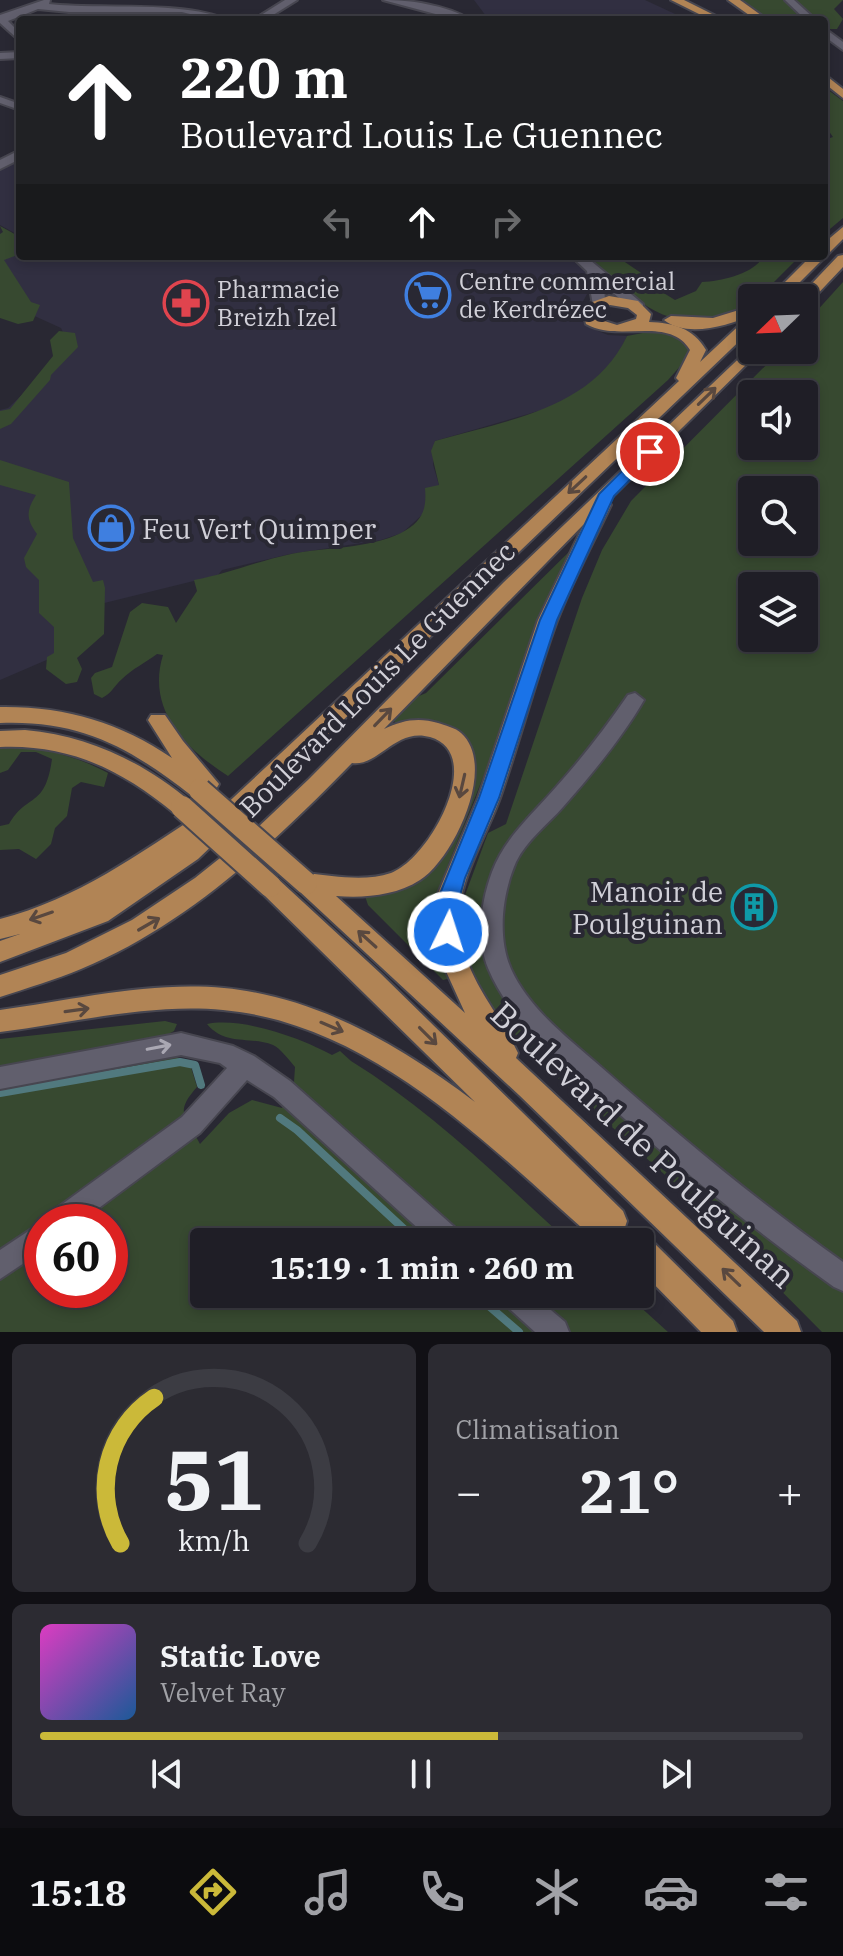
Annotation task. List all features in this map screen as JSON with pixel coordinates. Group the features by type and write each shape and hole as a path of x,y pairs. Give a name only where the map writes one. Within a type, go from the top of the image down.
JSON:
{"main road":[{"path":"676,0 720,16"},
{"path":"696,0 721,16"},
{"path":"733,0 757,16"},
{"path":"828,72 843,95"},
{"path":"828,247 843,231"},
{"path":"818,285 843,259"},
{"path":"790,284 815,260"},
{"path":"675,394 695,360 696,346 678,331 660,327 611,329 596,324 587,312 598,302 622,301 677,322 697,324 724,321 738,316"},
{"path":"634,327 644,318 640,308"},
{"name":"Boulevard Louis Le Guennec","path":"0,952 74,926 141,889 190,852 275,775 487,568 738,334"},
{"name":"Boulevard Louis Le Guennec","path":"0,986 83,958 170,911 255,844 329,773 476,620 739,364"},
{"path":"528,1086 491,1033 462,982 448,932 449,896 489,798 548,620 607,494"},
{"name":"Boulevard Louis Le Guennec","path":"0,715 50,715 105,729 204,787"},
{"path":"158,720 204,787"},
{"path":"306,883 361,888 395,881 415,872 430,858 453,816 466,765 464,754 441,731 412,727 389,736 329,773"},
{"path":"0,739 41,738 90,750 137,773 182,807 382,992 619,1228"},
{"path":"0,929 46,915 99,892 275,775"},
{"name":"Boulevard de Poulguinan","path":"204,787 528,1086 786,1332"},
{"path":"0,1021 131,1002 184,998 244,1001 315,1019 387,1055 447,1096 603,1228"},
{"path":"654,1264 722,1332"},
{"path":"654,1270 685,1296"}],"street":[{"path":"16,34 1,19 51,0"},
{"path":"182,9 202,0"},
{"path":"265,16 292,0"},
{"path":"387,0 422,7 446,16"},
{"path":"789,0 807,16"},
{"path":"39,6 182,9 208,16"},
{"path":"582,260 640,308"},
{"path":"592,267 599,289 598,302"},
{"path":"635,700 609,738 548,811 519,838 506,861 493,920 497,963 520,1001 602,1084 718,1187 843,1278"},
{"path":"0,1078 181,1044 213,1049 246,1064 282,1089 436,1228"},
{"path":"83,1204 191,1125 246,1064"},
{"path":"0,1266 24,1248"},
{"path":"528,1308 555,1332"}],"shaded area":[{"path":"474,0 645,0 679,16 486,16"},
{"path":"16,160 16,234 0,225 0,169"},
{"name":"Centre commercial de Kerdrézec","path":"16,240 16,260 572,260 584,270 592,285 581,305 569,309 588,327 608,335 627,336 618,356 602,374 573,397 549,408 435,441 433,465 439,485 423,514 402,533 381,540 290,554 222,570 218,575 88,607 86,643 0,680 0,410 8,408 71,349 61,328 8,304 0,247"}],"green space":[{"path":"738,0 843,0 834,9 843,19 837,29 828,29 828,16 762,16"},
{"path":"828,90 843,101 843,218 828,231 828,139 833,137 828,130"},
{"path":"0,226 16,235 16,256 4,260 31,302 40,305 33,321 18,324 0,318 0,234 3,232"},
{"path":"592,260 622,260 650,279 649,284 675,300 696,291 702,282 726,279 749,270 761,260 796,260 772,284 738,284 738,312 727,315 695,320 677,319 645,305"},
{"path":"843,282 843,1332 822,1332 675,1184 518,1042 472,979 460,942 461,906 488,833 506,824 582,598 602,550 631,501 738,393 738,460 818,460 818,380 751,380 767,364 818,364 818,310"},
{"path":"658,330 678,335 691,348 691,354 668,380 228,776 198,753 173,726 160,693 159,675 163,655 157,654 134,669 102,698 94,694 91,678 95,673 112,667 130,612 142,603 168,607 176,623 197,591 194,580 291,554 361,545 401,533 422,515 425,488 439,485 431,451 435,441 518,418 570,396 592,381 612,361 627,336"},
{"path":"59,331 75,333 78,347 11,424 0,429 0,411 10,409 53,356 50,340"},
{"path":"0,460 69,482 73,538 93,582 103,580 104,634 77,658 82,669 77,682 66,684 46,669 47,657 54,653 54,627 39,613 39,580 26,567 24,558 37,534 29,515 36,495 0,485"},
{"path":"576,545 446,870 437,925 451,978 443,980 368,905 365,896 396,890 474,774 472,758 468,745 452,728 428,722 399,726 393,720 412,699 426,693"},
{"path":"0,746 56,753 108,773 104,787 81,782 72,788 67,816 55,828 51,844 36,859 19,849 0,850 0,826 9,824 40,793 49,775 52,759 36,752 21,752 8,770 0,773"},
{"path":"165,1021 177,1024 174,1031 159,1039 99,1050 109,1070 173,1055 190,1064 197,1087 186,1103 184,1115 200,1144 229,1113 252,1100 282,1108 294,1082 295,1067 273,1045 230,1038 207,1024 254,1026 288,1036 332,1055 340,1051 437,1123 554,1228 190,1228 190,1308 641,1308 668,1332 0,1332 0,1039"}],"waterway":[{"path":"0,1093 180,1062 195,1065 201,1085"},
{"path":"280,1118 403,1228"},
{"path":"491,1308 519,1332"}],"place":[{"name":"Centre commercial de Kerdrézec","path":"428,295"},
{"name":"Pharmacie Breizh Izel","path":"186,303"},
{"name":"Feu Vert Quimper","path":"111,528"},
{"name":"Manoir de Poulguinan","path":"754,907"}],"route":[{"path":"448,932 449,896 489,798 548,620 607,494 650,452"}]}
